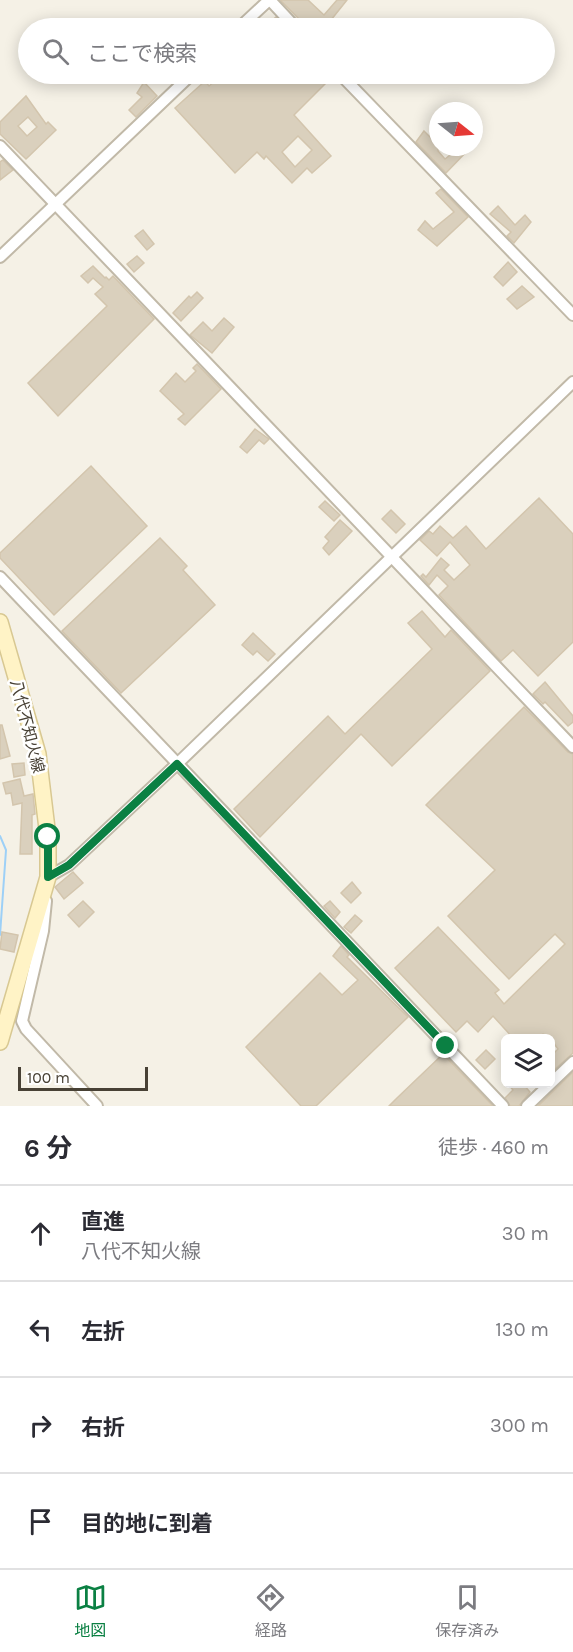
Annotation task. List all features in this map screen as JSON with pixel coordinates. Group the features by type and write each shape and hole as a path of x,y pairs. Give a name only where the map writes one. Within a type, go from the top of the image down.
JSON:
{"main road":[{"name":"八代不知火線","path":"0,622 38,754 53,875 0,1042"}],"street":[{"path":"250,18 270,0 287,18"},
{"path":"0,257 181,84"},
{"path":"350,84 573,315"},
{"path":"0,146 573,747"},
{"path":"97,1106 26,1029 22,1021 43,931 46,898 53,875 177,764 573,382"},
{"path":"0,577 503,1106"},
{"path":"527,1106 573,1062"}],"building":[{"path":"280,0 308,0 324,15 337,0 347,0 333,18 298,18"},
{"path":"143,84 146,84 157,96 136,117 129,110 142,97 137,93"},
{"path":"202,84 209,86 211,84 325,84 294,115 331,156 312,173 307,168 292,183 266,156 264,159 257,152 235,173 175,108","holes":["298,136 312,150 295,167 282,152"]},
{"path":"26,96 46,124 48,122 56,130 26,159 0,134 0,122","holes":["28,117 37,127 27,136 18,126"]},
{"path":"424,131 429,136 429,155 416,142"},
{"path":"430,156 442,156 445,159 449,156 462,156 446,173"},
{"path":"3,160 13,170 0,180 0,162"},
{"path":"441,189 468,217 437,246 418,230 425,221 433,229 454,212 436,193"},
{"path":"498,206 515,225 525,215 531,222 514,243 507,236 511,232 490,214"},
{"path":"143,230 154,244 147,250 135,236"},
{"path":"137,256 144,263 134,272 127,264"},
{"path":"508,262 517,272 503,286 494,277"},
{"path":"93,266 109,280 113,276 154,319 58,416 28,383 107,306 95,294 103,287 93,278 88,283 81,276"},
{"path":"522,286 534,297 517,309 507,299"},
{"path":"197,292 203,298 181,321 173,313 189,296 191,298"},
{"path":"224,318 234,327 212,353 190,335 203,322 212,331"},
{"path":"197,364 221,389 185,425 178,419 184,414 160,391 176,373 185,382 196,371 193,368"},
{"path":"255,429 269,439 264,444 259,440 247,453 240,447"},
{"path":"91,466 147,526 54,615 0,558 0,553"},
{"path":"539,498 573,534 573,642 538,676 513,650 501,661 439,595 448,586 437,575 429,585 421,576 423,574 426,577 441,558 449,565 444,570 454,580 470,565 450,542 437,556 420,540 429,531 433,534 440,526 453,538 466,526 486,549"},
{"path":"325,501 340,515 334,521 319,507"},
{"path":"391,510 405,524 396,533 382,519"},
{"path":"340,520 352,531 329,555 323,548 329,541 325,537"},
{"path":"160,538 187,566 183,570 215,605 121,693 62,631"},
{"path":"422,611 445,637 451,630 490,671 392,766 361,734 260,837 234,809 328,716 345,734 432,649 408,623"},
{"path":"253,633 275,654 268,661 257,651 253,655 242,645"},
{"path":"545,682 573,716 573,722 568,726 545,702 543,704 533,694"},
{"path":"524,707 568,752 573,754 573,1053 555,1069 555,1052 558,1049 555,1045 555,1034 509,1034 493,1016 478,1032 467,1021 456,1032 395,968 438,927 499,990 495,993 504,1004 565,944 555,934 509,979 448,916 495,870 426,805"},
{"path":"0,725 2,725 10,756 0,759"},
{"path":"24,763 25,775 14,777 12,764"},
{"path":"20,779 24,796 33,794 35,814 32,815 32,854 20,854 22,803 13,805 11,793 6,794 3,783"},
{"path":"73,872 83,883 64,899 55,887"},
{"path":"352,882 361,893 351,903 341,893"},
{"path":"83,901 94,912 79,927 68,915"},
{"path":"330,901 340,912 335,918 324,906"},
{"path":"355,915 362,921 351,933 344,927"},
{"path":"2,932 18,935 14,952 0,949"},
{"path":"341,946 349,955 347,957 408,1017 316,1106 301,1106 246,1047 320,973 342,995 358,980 333,956"},
{"path":"486,1050 495,1059 485,1069 476,1060"},
{"path":"443,1054 493,1106 389,1106 397,1098"},
{"path":"573,1072 573,1106 538,1106"},
{"path":"511,1088 526,1088 530,1092 519,1106 510,1106 505,1098 513,1090"}],"waterway":[{"path":"0,836 6,850 0,935"}],"route":[{"path":"48,837 48,877 69,865 177,764 446,1046"}]}
